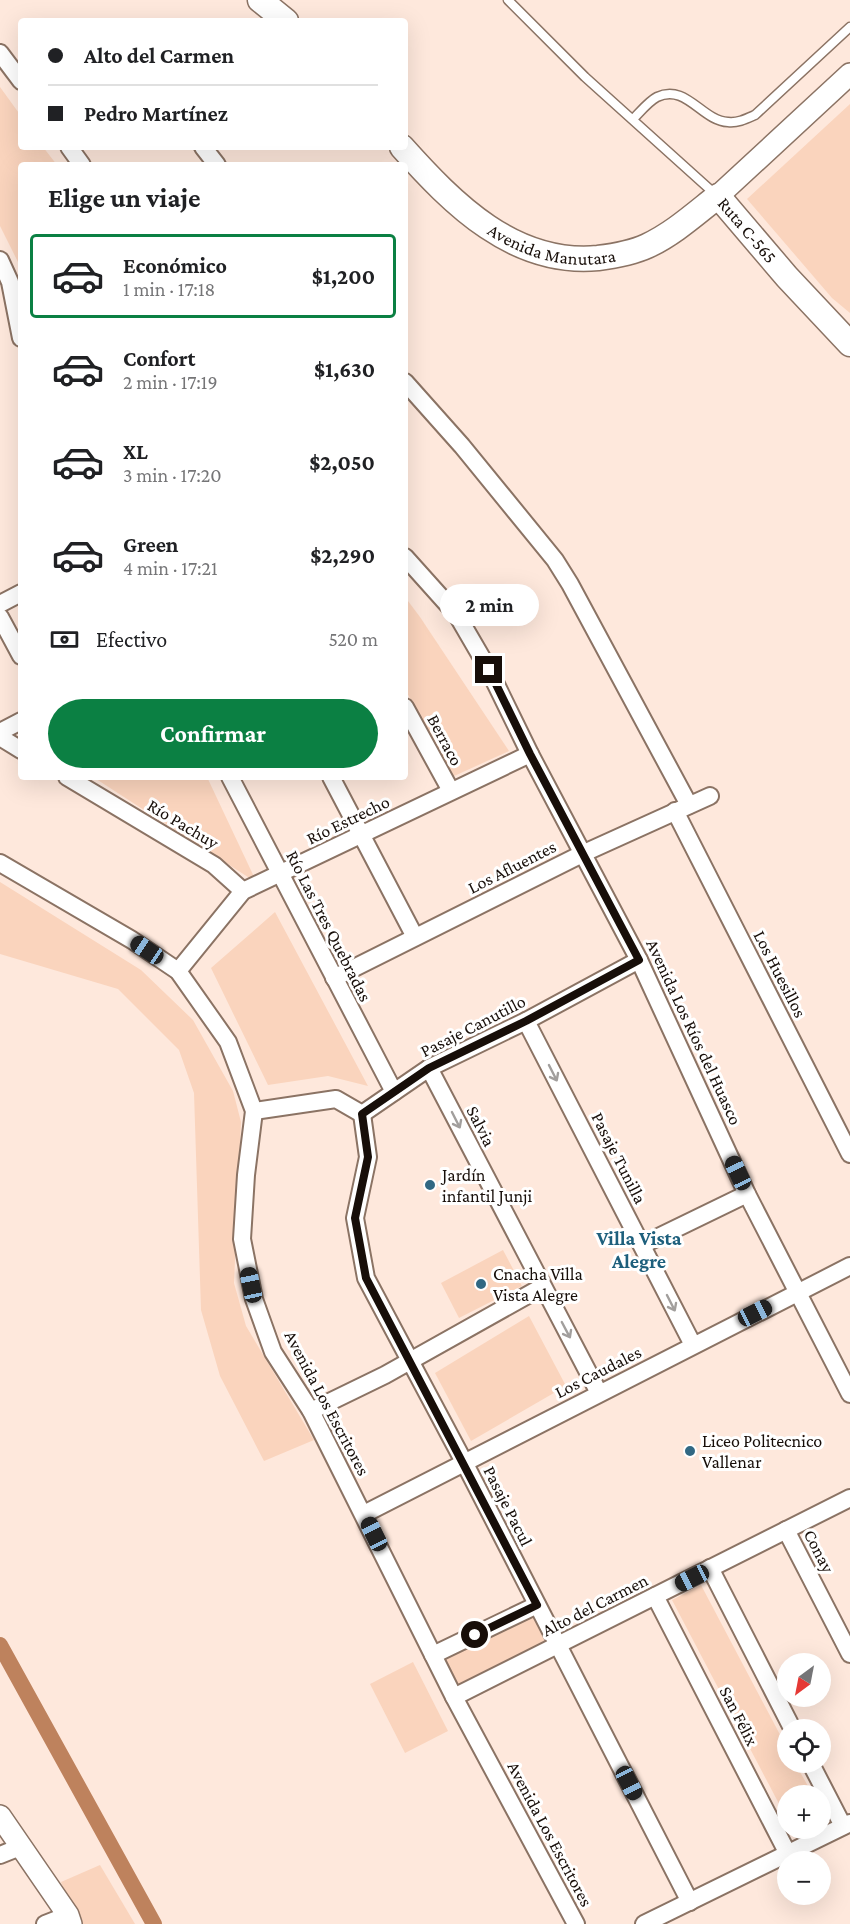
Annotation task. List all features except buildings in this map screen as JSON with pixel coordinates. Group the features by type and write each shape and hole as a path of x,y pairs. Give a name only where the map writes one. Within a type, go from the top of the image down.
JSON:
{"main road":[{"path":"260,0 282,18"},
{"name":"Avenida Manutara","path":"405,150 484,226 524,248 568,258 608,257 645,247 671,233 718,196"},
{"name":"Ruta C-565","path":"718,196 850,345"}],"street":[{"path":"0,53 18,77"},
{"name":"Ruta C-565","path":"718,196 850,74"},
{"path":"205,150 215,162"},
{"path":"0,260 10,282 18,318"},
{"name":"Los Huesillos","path":"408,386 462,446 555,560 570,584 850,1154"},
{"name":"Avenida Los Ríos del Huasco","path":"408,560 457,615 489,670 530,754 639,960 747,1194 850,1394"},
{"path":"0,604 18,595"},
{"path":"0,617 18,650"},
{"name":"Berraco","path":"408,712 451,791"},
{"path":"0,732 18,723"},
{"path":"0,737 18,748"},
{"name":"Río Estrecho","path":"280,875 530,754"},
{"name":"Río Pachuy","path":"72,780 214,865 243,891"},
{"name":"Río Las Tres Quebradas","path":"232,780 394,1092"},
{"path":"333,780 415,937"},
{"name":"Los Afluentes","path":"334,978 584,853 710,796"},
{"name":"Avenida Los Escritores","path":"0,863 132,940 178,970 228,1042 254,1111 246,1175 242,1239 255,1299 273,1352 311,1411 454,1697 576,1924"},
{"path":"178,970 243,891 280,875"},
{"name":"Pasaje Canutillo","path":"362,1114 429,1068 526,1021 639,960"},
{"name":"Pasaje Tunilla","path":"526,1021 693,1345"},
{"name":"Salvia","path":"429,1068 599,1393"},
{"path":"254,1111 336,1100 362,1114"},
{"name":"Pasaje Pacul","path":"362,1114 368,1157 355,1218 366,1278 464,1462 690,1902"},
{"path":"642,1245 747,1194"},
{"name":"Los Caudales","path":"364,1514 797,1291 850,1266"},
{"path":"311,1411 410,1362 542,1287"},
{"name":"Alto del Carmen","path":"454,1697 850,1498"},
{"name":"Conay","path":"786,1530 850,1654"},
{"path":"710,1568 787,1719"},
{"name":"San Félix","path":"655,1596 786,1851"},
{"name":"Alto del Carmen","path":"433,1655 537,1605"},
{"path":"794,1851 846,1825 816,1773"},
{"path":"0,1816 69,1920 45,1924"},
{"path":"0,1854 20,1847"},
{"path":"644,1924 777,1859"}],"lane":[{"path":"508,0 585,77 718,196"},
{"path":"633,119 657,97 674,94 687,99 716,120 728,123 742,121 755,115 850,27"}],"shaded area":[{"path":"0,87 18,112 18,150 45,150 55,162 18,162 18,262 0,226"},
{"path":"850,104 850,313 832,298 747,199"},
{"path":"408,601 509,751 452,777 408,695"},
{"path":"98,780 208,780 257,883"},
{"path":"0,882 141,970 193,1020 233,1091 241,1122 234,1283 246,1326 314,1440 264,1461 220,1376 201,1310 194,1093 179,1050 118,989 0,954"},
{"path":"275,912 368,1086 328,1076 268,1085 211,968"},
{"name":"Cnacha Villa Vista Alegre","path":"503,1250 522,1286 459,1318 441,1283"},
{"path":"529,1316 566,1386 471,1441 435,1373"},
{"path":"701,1585 777,1729 777,1773 801,1773 807,1785 777,1785 777,1800 672,1600"},
{"path":"536,1606 556,1645 454,1696 435,1656"},
{"path":"413,1662 448,1731 405,1753 370,1684"},
{"path":"100,1865 135,1924 77,1924 61,1882"}],"waterway":[{"path":"0,1645 154,1924"}],"place":[{"name":"Jardín infantil Junji","path":"430,1185"},
{"name":"Cnacha Villa Vista Alegre","path":"481,1284"},
{"name":"Liceo Politecnico Vallenar","path":"690,1451"}],"district":[{"name":"Villa Vista Alegre","path":"639,1250"}],"route":[{"path":"475,1635 537,1605 366,1278 355,1218 368,1157 362,1114 429,1068 526,1021 639,960 530,754 489,670"}]}
